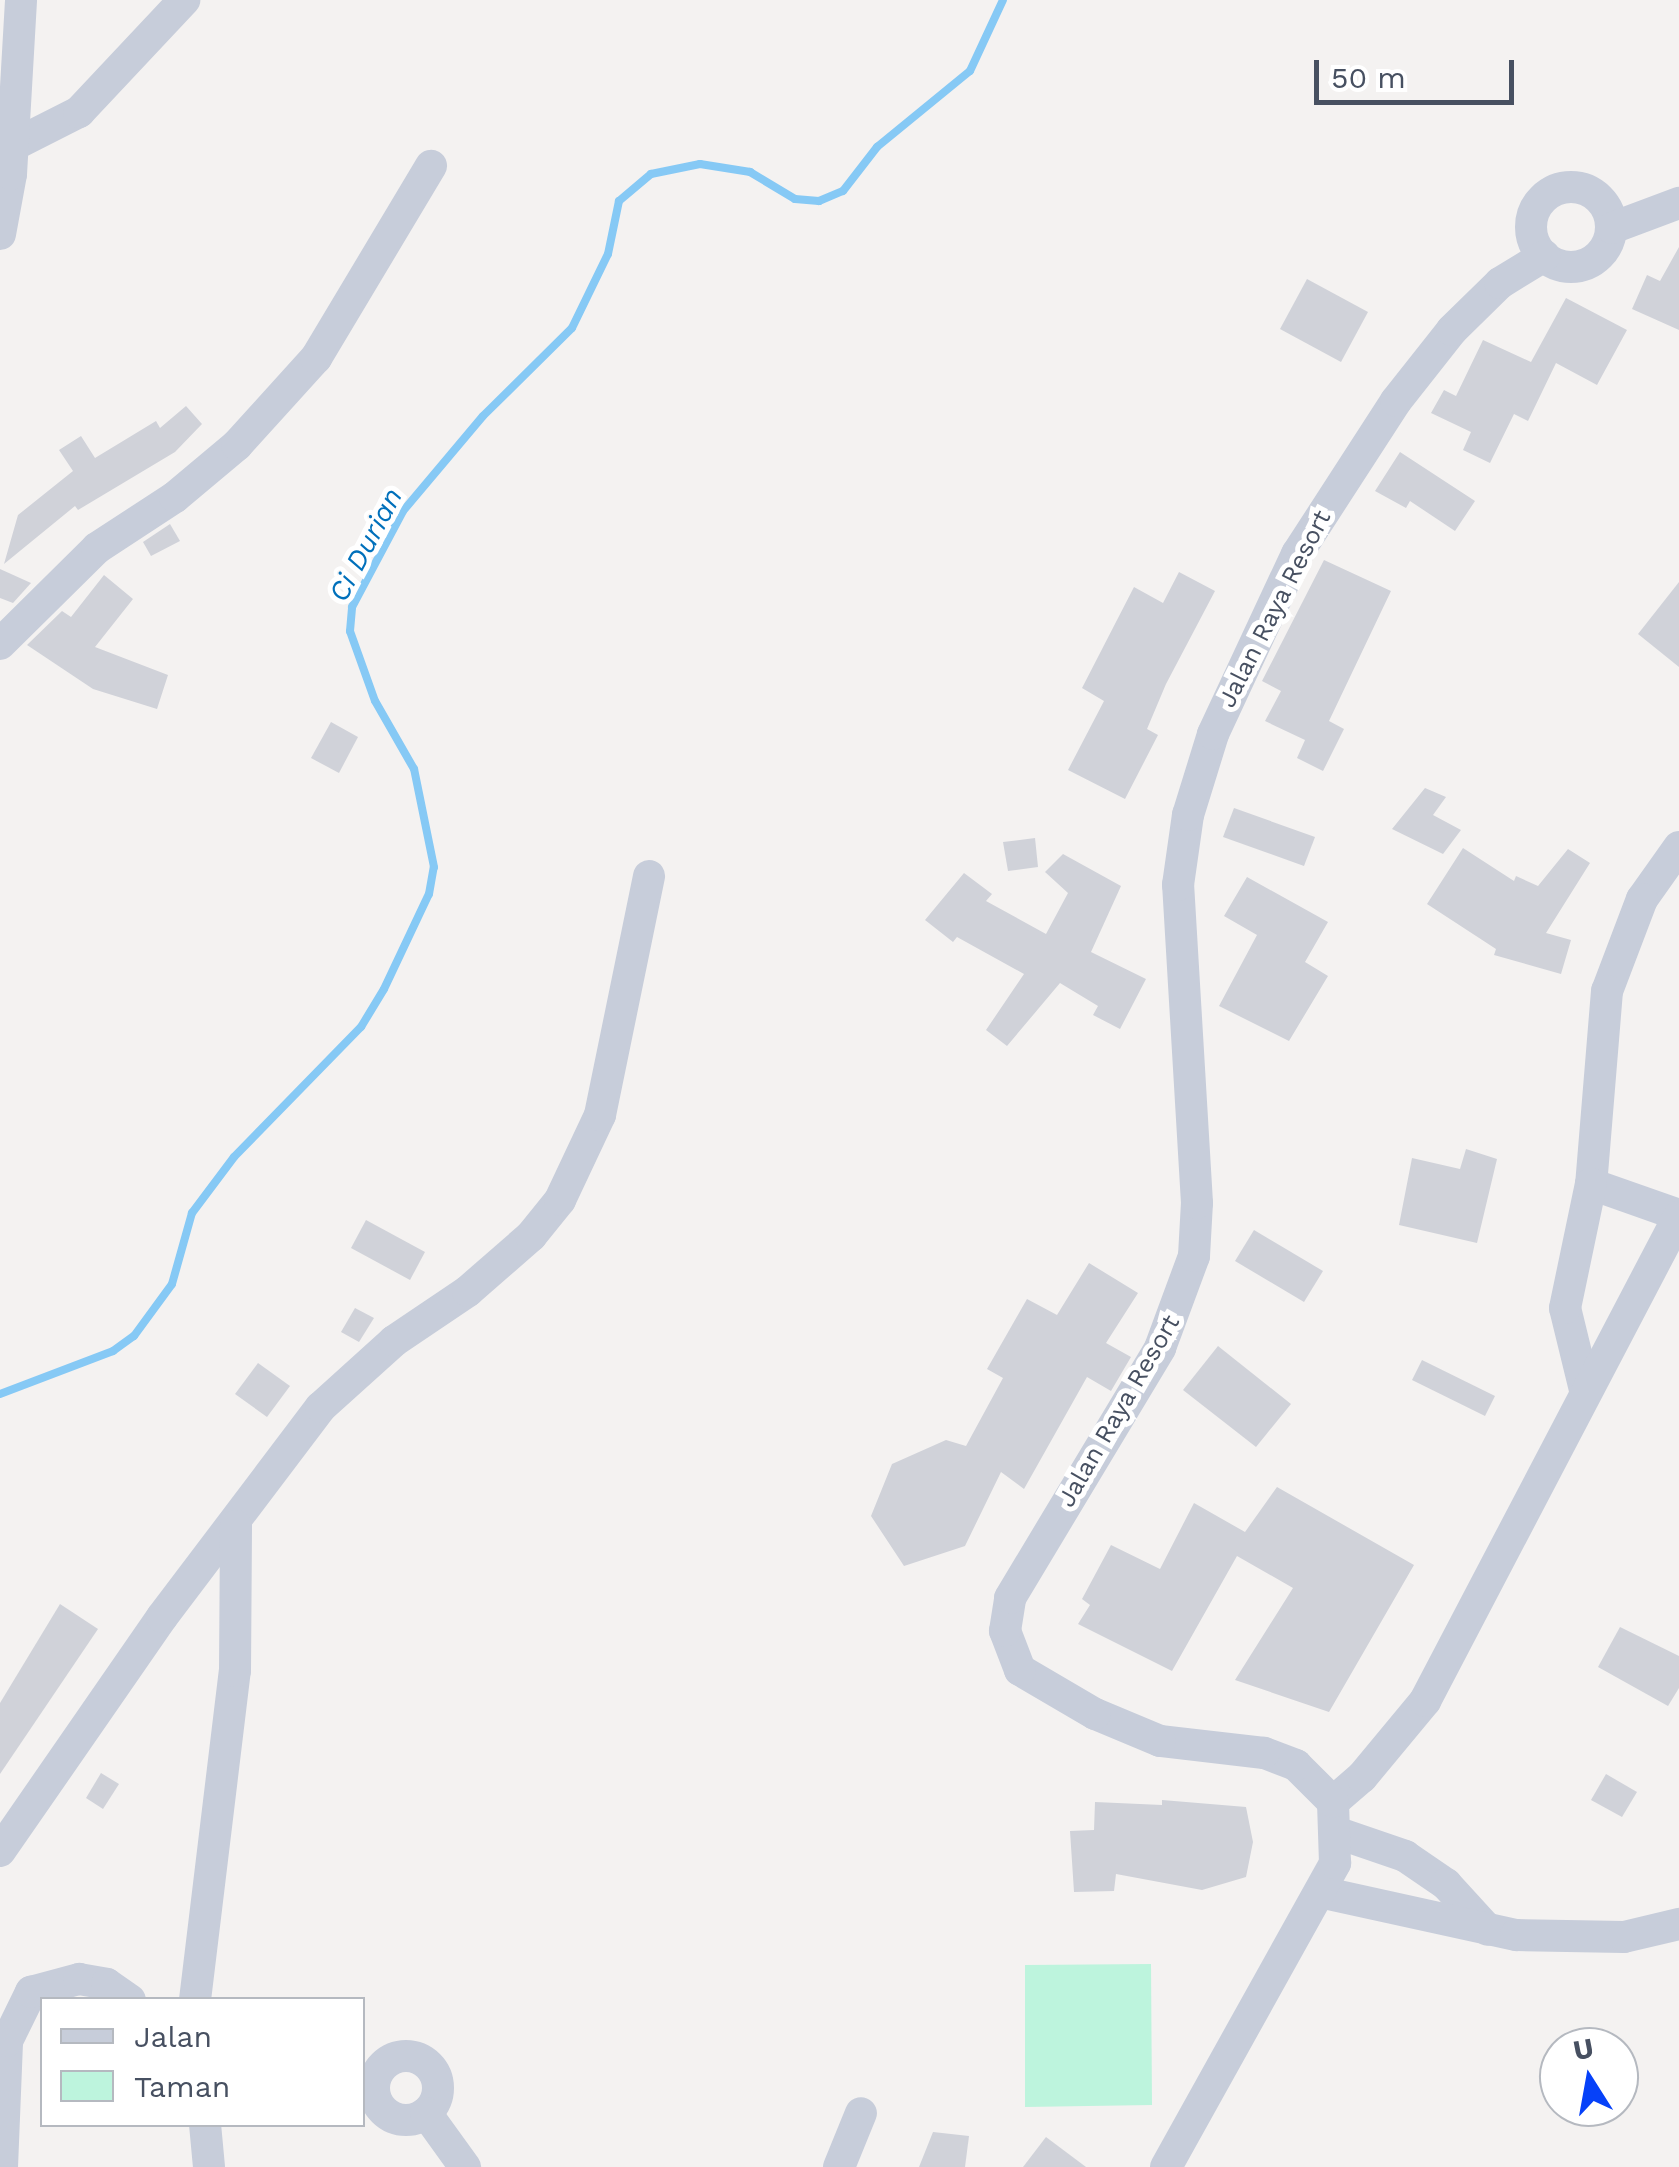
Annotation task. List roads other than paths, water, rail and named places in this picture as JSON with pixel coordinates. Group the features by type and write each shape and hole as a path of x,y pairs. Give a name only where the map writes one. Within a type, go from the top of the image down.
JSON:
{"street":[{"path":"0,234 21,0"},
{"path":"6,150 80,112 184,0"},
{"path":"0,644 98,548 175,498 237,444 316,358 431,166"},
{"path":"1612,228 1594,194 1556,190 1532,218 1544,256 1566,267 1592,262 1612,228 1679,203"},
{"name":"Jalan Raya Resort","path":"1335,1817 1296,1764 1264,1753 1160,1741 1095,1714 1020,1670 1005,1631 1010,1598 1160,1348 1194,1256 1197,1203 1178,885 1188,814 1213,734 1297,554 1396,402 1452,330 1500,282 1544,256"},
{"path":"1585,1390 1566,1308 1591,1184 1608,991 1642,899 1679,846"},
{"path":"0,1851 162,1617 346,1380 468,1291 531,1236 560,1200 600,1115 649,876"},
{"path":"1166,2167 1335,1863 1335,1817 1362,1777 1425,1701 1501,1566 1585,1390 1679,1216 1591,1184"},
{"path":"195,1997 234,1672 236,1526"},
{"path":"1335,1817 1406,1856 1446,1884 1488,1930"},
{"path":"1320,1892 1488,1930 1624,1937 1679,1924"},
{"path":"2,2167 8,2008 31,1992 78,1979 107,1984 126,1997"},
{"path":"426,2113 465,2167"},
{"path":"840,2167 862,2113"},
{"path":"205,2127 209,2167"}],"waterway":[{"name":"Ci Durian","path":"0,1394 113,1351 134,1336 172,1284 192,1213 234,1157 361,1027 384,989 429,894 434,867 414,769 375,701 350,631 352,607 403,511 483,416 572,328 608,254 619,201 651,174 700,164 750,172 795,199 819,201 843,191 877,147 970,71 1003,0"}]}
